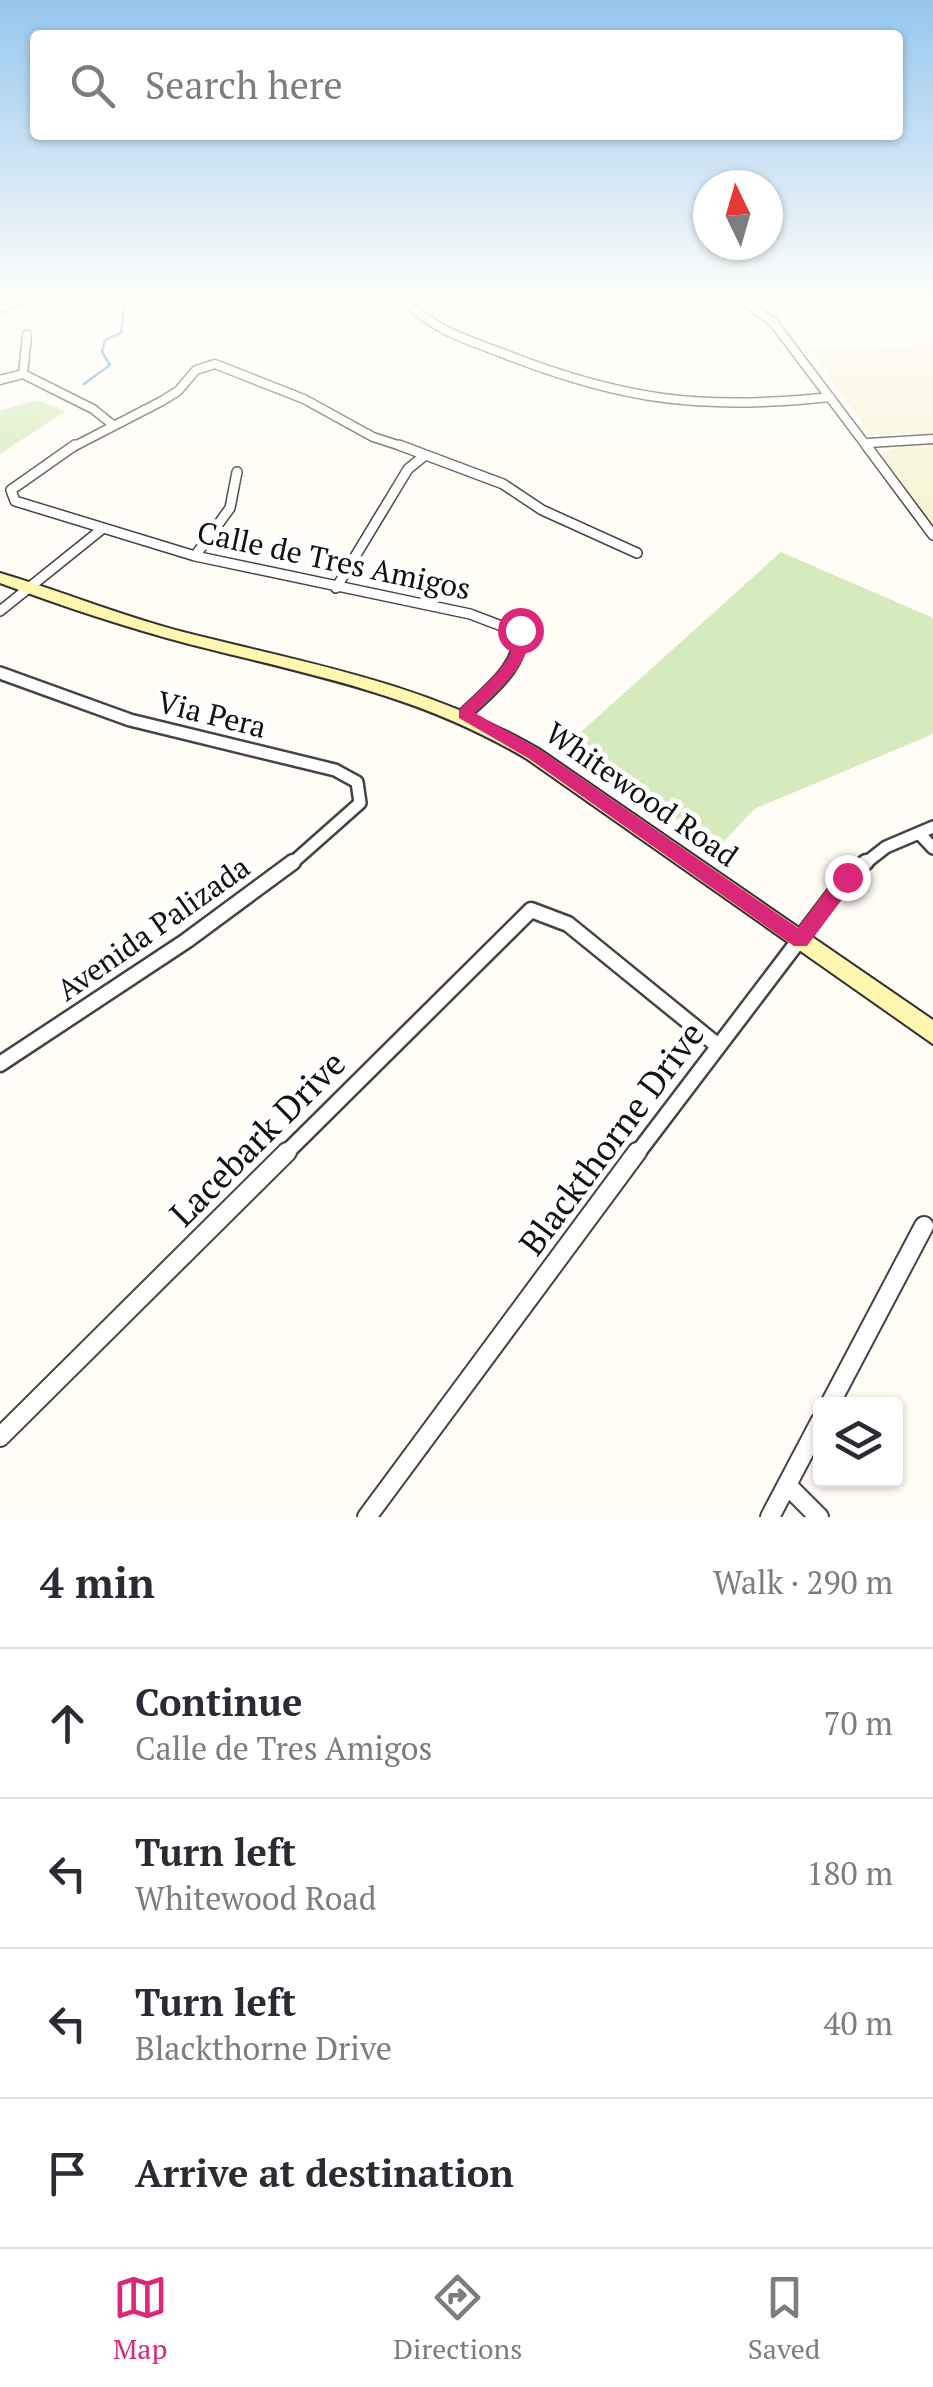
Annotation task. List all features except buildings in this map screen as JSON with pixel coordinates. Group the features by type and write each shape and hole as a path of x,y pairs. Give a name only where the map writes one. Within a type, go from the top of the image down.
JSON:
{"main road":[{"name":"Whitewood Road","path":"0,578 209,644 382,684 465,714 533,754 933,1033"}],"street":[{"path":"23,374 24,370"},
{"path":"0,380 23,374 53,394 103,415 112,425 162,401 200,370"},
{"path":"232,370 304,399 373,437 463,466 503,484 542,510 637,554"},
{"path":"558,370 634,396 691,404 758,405 830,398"},
{"path":"809,370 868,442 933,534"},
{"name":"Calle de Tres Amigos","path":"112,425 11,490 16,500 195,556 470,614 520,630 524,641 519,656 465,714"},
{"path":"868,442 933,439"},
{"path":"336,588 408,470 424,456"},
{"path":"195,556 229,517 237,492 236,472"},
{"path":"0,612 102,530"},
{"name":"Via Pera","path":"0,672 130,720 334,770 357,782 360,803 332,830"},
{"name":"Blackthorne Drive","path":"366,1517 847,877 886,847 933,827"},
{"name":"Avenida Palizada","path":"0,1064 196,937 332,830"},
{"path":"918,833 933,848"},
{"name":"Lacebark Drive","path":"0,1437 531,910 568,924 717,1045"},
{"path":"834,1397 924,1226"},
{"path":"770,1517 813,1435"},
{"path":"787,1485 819,1517"}],"shaded area":[{"path":"824,370 933,370 933,433 871,435"},
{"path":"933,442 933,527 881,454 897,448 895,444"}],"green space":[{"path":"36,400 66,411 0,454 0,411"},
{"path":"781,552 933,618 933,734 754,809 719,847 578,754 572,740"}],"waterway":[{"path":"84,384 103,370"}],"route":[{"path":"520,630 524,641 519,656 465,714 533,754 800,940 847,877"}]}
